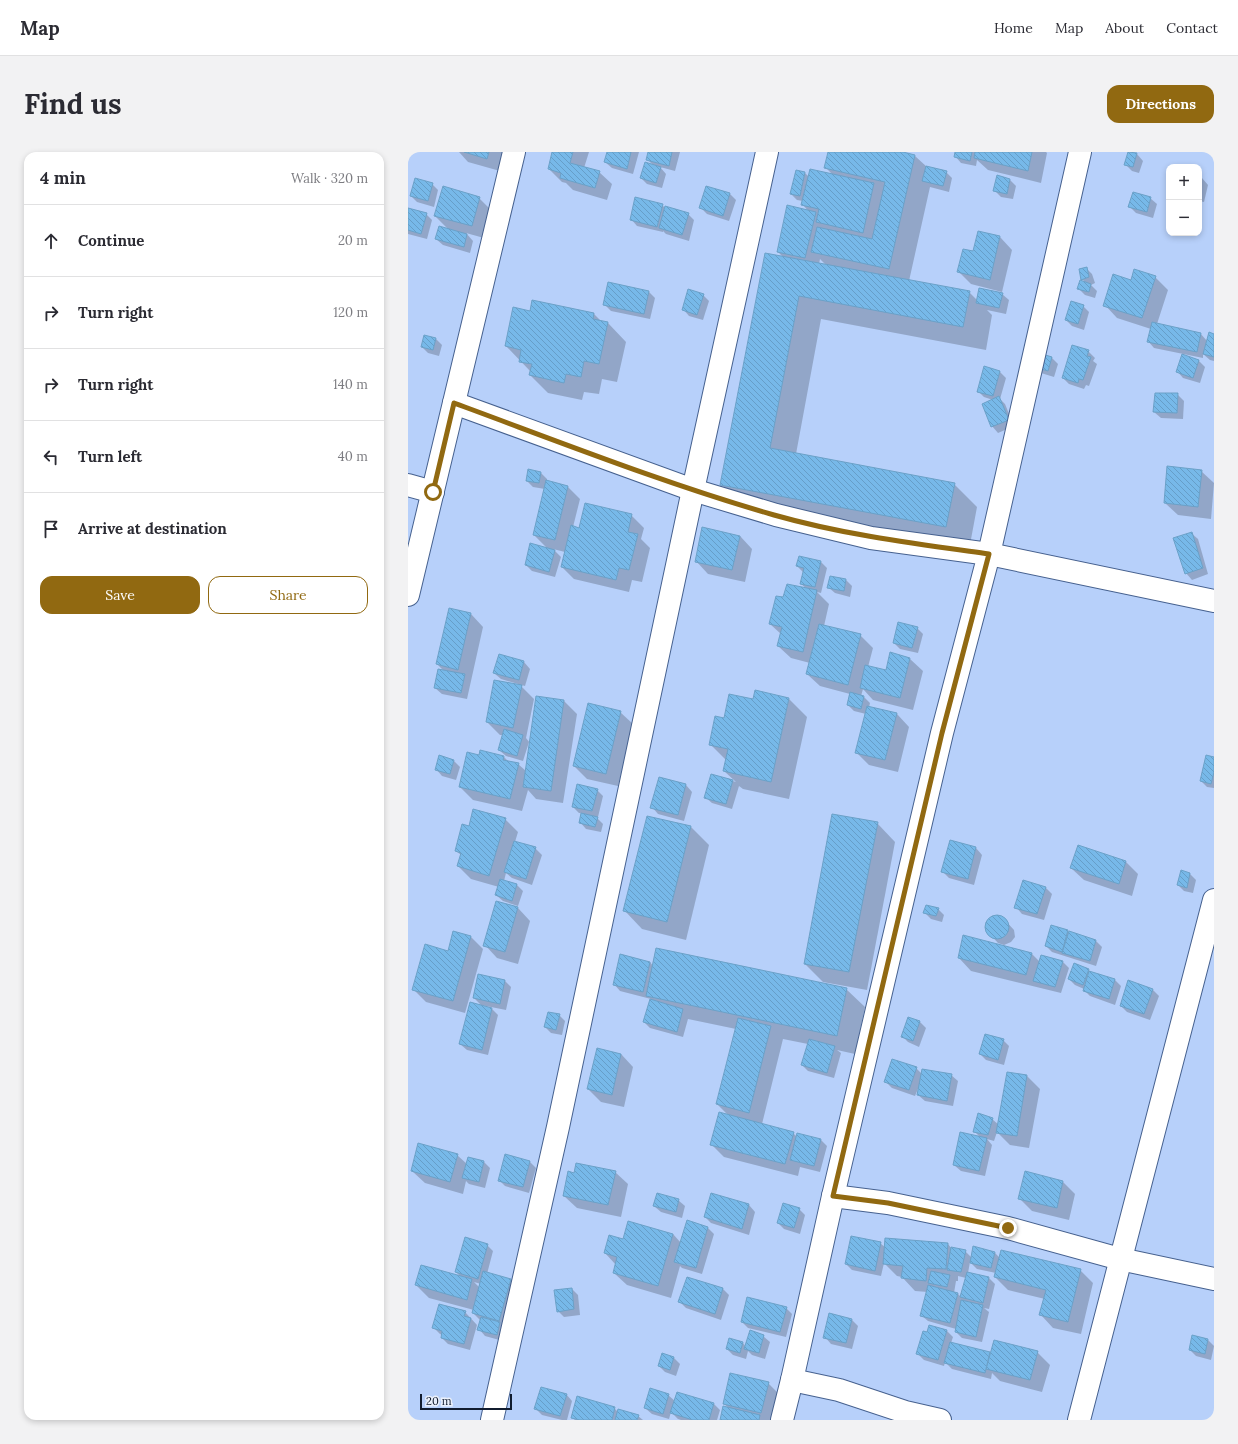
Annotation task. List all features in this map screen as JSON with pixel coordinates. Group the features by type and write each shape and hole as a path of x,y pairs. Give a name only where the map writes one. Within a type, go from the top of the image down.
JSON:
{"street":[{"path":"408,595 514,152"},
{"path":"492,1420 560,1119 693,490 767,152"},
{"path":"782,1420 942,733 989,554 1080,152"},
{"path":"454,403 693,490 776,515 871,538 989,554 1214,601"},
{"path":"408,485 433,492"},
{"path":"1079,1420 1214,900"},
{"path":"833,1196 888,1203 1008,1228 1120,1259 1214,1279"},
{"path":"792,1380 839,1390 905,1412 940,1420"}],"building":[{"path":"464,152 489,152 487,159"},
{"path":"552,152 573,152 570,163 600,171 595,188 560,178 561,173 548,169"},
{"path":"607,152 631,152 627,169 604,162"},
{"path":"648,152 672,152 669,166 646,160"},
{"path":"828,152 903,152 915,155 889,269 811,252 817,227 872,239 885,182 824,168"},
{"path":"955,152 972,152 970,161 954,157"},
{"path":"975,152 1032,152 1028,171 974,158"},
{"path":"1128,152 1137,153 1133,167 1124,165"},
{"path":"645,162 661,167 656,183 640,178"},
{"path":"926,166 947,171 943,186 922,181"},
{"path":"810,169 874,183 863,233 816,222 819,209 801,205"},
{"path":"796,170 805,172 800,196 790,194"},
{"path":"997,175 1010,179 1007,194 993,191"},
{"path":"415,178 433,183 428,201 410,196"},
{"path":"443,186 480,197 472,226 434,216"},
{"path":"706,186 730,193 723,216 699,208"},
{"path":"1133,192 1151,197 1147,212 1128,207"},
{"path":"635,197 663,204 657,227 630,220"},
{"path":"787,205 816,212 805,258 777,252"},
{"path":"665,206 689,213 682,235 659,228"},
{"path":"408,208 427,213 421,234 408,230"},
{"path":"439,226 467,234 464,247 435,239"},
{"path":"978,231 1000,236 990,280 957,272 963,249 973,251"},
{"path":"765,253 970,291 963,327 799,296 770,448 955,483 946,527 720,485"},
{"path":"1087,267 1089,277 1081,280 1079,269"},
{"path":"1134,269 1156,276 1142,318 1103,306 1113,274 1131,280"},
{"path":"1080,280 1091,284 1089,292 1077,289"},
{"path":"608,282 649,291 644,314 603,305"},
{"path":"979,288 1003,293 999,308 976,303"},
{"path":"688,289 704,294 697,315 682,310"},
{"path":"532,300 594,313 593,319 608,322 599,364 584,361 581,377 566,374 564,383 529,375 532,364 519,362 521,350 505,346 513,307 530,311"},
{"path":"1071,301 1084,305 1078,324 1065,320"},
{"path":"1152,322 1201,333 1197,352 1147,342"},
{"path":"1209,332 1214,334 1214,357 1203,354"},
{"path":"424,335 436,338 433,350 421,347"},
{"path":"1072,345 1089,350 1087,356 1091,357 1083,380 1079,379 1078,383 1062,378"},
{"path":"1039,353 1052,357 1048,371 1034,367"},
{"path":"1182,354 1199,360 1193,378 1176,372"},
{"path":"984,366 1000,371 993,396 977,392"},
{"path":"1155,393 1178,393 1177,413 1153,412"},
{"path":"999,396 1009,420 991,427 982,404"},
{"path":"1167,466 1202,470 1198,507 1164,503"},
{"path":"528,469 541,472 539,483 526,481"},
{"path":"546,480 568,486 555,540 533,535"},
{"path":"585,503 632,514 628,532 638,534 629,570 619,568 616,580 561,567 571,525 579,528"},
{"path":"702,527 740,536 732,570 695,562"},
{"path":"1192,532 1203,568 1185,574 1173,538"},
{"path":"530,543 555,550 549,572 525,565"},
{"path":"799,556 821,561 815,587 800,584 804,568 796,566"},
{"path":"830,576 846,579 844,591 827,588"},
{"path":"787,584 817,590 803,652 777,646 782,627 769,624 776,596 783,597"},
{"path":"449,608 471,613 458,670 436,664"},
{"path":"898,622 918,627 912,648 893,643"},
{"path":"819,624 861,634 848,685 806,674"},
{"path":"890,652 910,658 900,698 860,688 865,665 886,670"},
{"path":"499,654 524,661 519,680 493,673"},
{"path":"438,669 465,674 461,693 434,688"},
{"path":"494,680 522,685 513,728 486,722"},
{"path":"755,690 789,698 771,782 723,771 728,749 709,745 715,716 724,718 729,694 753,699"},
{"path":"850,692 864,696 861,709 847,705"},
{"path":"536,696 564,700 551,791 523,787"},
{"path":"588,703 621,711 606,774 573,766"},
{"path":"867,706 897,713 885,760 855,753"},
{"path":"504,729 523,735 517,756 498,750"},
{"path":"480,750 504,756 503,760 519,763 510,799 459,787 467,752 479,755"},
{"path":"439,755 454,760 450,774 435,770"},
{"path":"1206,755 1214,757 1214,772 1211,784 1200,781"},
{"path":"711,774 733,780 726,804 704,798"},
{"path":"659,777 686,784 678,815 650,808"},
{"path":"577,784 598,789 592,811 572,807"},
{"path":"473,809 506,818 489,876 457,866 461,853 455,851 462,824 469,826"},
{"path":"581,813 598,817 595,827 579,823"},
{"path":"832,814 878,822 849,972 804,964"},
{"path":"647,816 691,826 667,922 623,911"},
{"path":"950,840 976,847 968,879 941,872"},
{"path":"514,841 536,847 526,879 504,872"},
{"path":"1078,845 1126,861 1119,884 1070,868"},
{"path":"1181,870 1190,873 1187,888 1177,885"},
{"path":"500,879 517,884 512,901 495,895"},
{"path":"1023,880 1046,887 1037,914 1014,908"},
{"path":"496,901 518,907 505,952 483,946"},
{"path":"926,905 939,908 936,916 923,913"},
{"path":"997,915 1005,919 1009,927 1005,935 997,939 989,935 985,927 989,919"},
{"path":"1051,925 1068,930 1062,952 1045,946"},
{"path":"453,931 471,936 453,1001 412,990 425,944 448,951"},
{"path":"1069,931 1096,940 1090,961 1062,953"},
{"path":"963,935 1032,953 1026,975 958,958"},
{"path":"656,948 847,988 837,1036 646,996"},
{"path":"620,954 650,962 643,992 613,985"},
{"path":"1041,955 1063,961 1055,987 1033,981"},
{"path":"1074,963 1089,969 1083,985 1068,979"},
{"path":"1089,971 1115,979 1109,999 1083,991"},
{"path":"478,974 505,980 500,1004 473,998"},
{"path":"1128,980 1153,989 1144,1014 1120,1006"},
{"path":"650,999 683,1009 677,1032 643,1022"},
{"path":"470,1002 492,1008 482,1050 459,1044"},
{"path":"548,1012 560,1014 556,1030 544,1027"},
{"path":"908,1017 920,1021 913,1041 901,1037"},
{"path":"738,1018 771,1026 749,1113 716,1104"},
{"path":"985,1034 1004,1039 998,1060 979,1054"},
{"path":"809,1039 835,1046 827,1073 801,1065"},
{"path":"597,1048 621,1054 612,1095 587,1089"},
{"path":"892,1059 917,1067 909,1090 884,1082"},
{"path":"922,1069 952,1074 947,1101 917,1095"},
{"path":"1007,1072 1027,1075 1017,1136 996,1133"},
{"path":"719,1112 794,1132 785,1164 710,1145"},
{"path":"978,1113 993,1118 988,1135 973,1132"},
{"path":"960,1132 987,1138 979,1171 953,1165"},
{"path":"797,1133 821,1139 814,1166 790,1160"},
{"path":"418,1143 458,1154 450,1182 411,1171"},
{"path":"505,1154 530,1161 523,1187 498,1181"},
{"path":"468,1157 484,1161 479,1182 462,1178"},
{"path":"576,1163 616,1171 608,1205 563,1196 568,1171 574,1173"},
{"path":"1025,1171 1063,1181 1057,1208 1018,1199"},
{"path":"657,1193 679,1199 676,1212 653,1206"},
{"path":"711,1193 749,1204 742,1229 704,1217"},
{"path":"783,1203 800,1208 794,1228 777,1223"},
{"path":"687,1220 708,1227 696,1268 674,1262"},
{"path":"628,1221 673,1234 658,1286 613,1273 617,1257 604,1253 609,1235 623,1239"},
{"path":"851,1236 881,1242 875,1271 845,1264"},
{"path":"465,1237 488,1244 478,1279 455,1272"},
{"path":"885,1238 948,1243 946,1269 927,1268 926,1281 901,1278 903,1266 883,1264"},
{"path":"973,1246 995,1252 991,1268 970,1263"},
{"path":"951,1247 966,1250 961,1272 947,1270"},
{"path":"1001,1250 1081,1269 1068,1322 1039,1315 1046,1290 994,1277"},
{"path":"421,1265 472,1279 467,1300 415,1285"},
{"path":"483,1271 511,1279 499,1321 472,1313"},
{"path":"931,1271 950,1275 947,1287 928,1283"},
{"path":"967,1272 989,1277 983,1303 960,1297"},
{"path":"687,1277 723,1288 715,1314 678,1302"},
{"path":"928,1285 958,1293 950,1323 920,1316"},
{"path":"572,1288 574,1309 557,1312 554,1290"},
{"path":"747,1297 787,1307 780,1332 741,1322"},
{"path":"961,1300 983,1305 976,1337 955,1332"},
{"path":"439,1304 466,1311 464,1316 471,1318 464,1344 441,1338 442,1331 432,1328"},
{"path":"829,1313 852,1319 846,1343 823,1338"},
{"path":"481,1317 500,1322 497,1335 477,1330"},
{"path":"929,1325 947,1330 938,1360 916,1354 923,1331 927,1332"},
{"path":"750,1330 764,1335 759,1353 744,1349"},
{"path":"1192,1335 1208,1339 1205,1354 1189,1350"},
{"path":"729,1338 743,1342 740,1353 726,1349"},
{"path":"994,1340 1038,1351 1030,1380 986,1369"},
{"path":"950,1342 990,1352 985,1373 944,1363"},
{"path":"662,1353 674,1357 670,1370 658,1366"},
{"path":"730,1373 769,1382 761,1413 723,1404"},
{"path":"541,1387 567,1394 560,1416 534,1409"},
{"path":"650,1388 669,1394 663,1414 644,1408"},
{"path":"677,1392 714,1403 709,1420 693,1420 670,1413"},
{"path":"577,1396 615,1407 612,1420 580,1420 571,1418"},
{"path":"723,1406 760,1415 759,1420 720,1420"},
{"path":"618,1409 639,1415 637,1420 615,1420"}],"route":[{"path":"433,492 454,403 693,490 776,515 871,538 989,554 942,733 833,1196 888,1203 1008,1228"}]}
